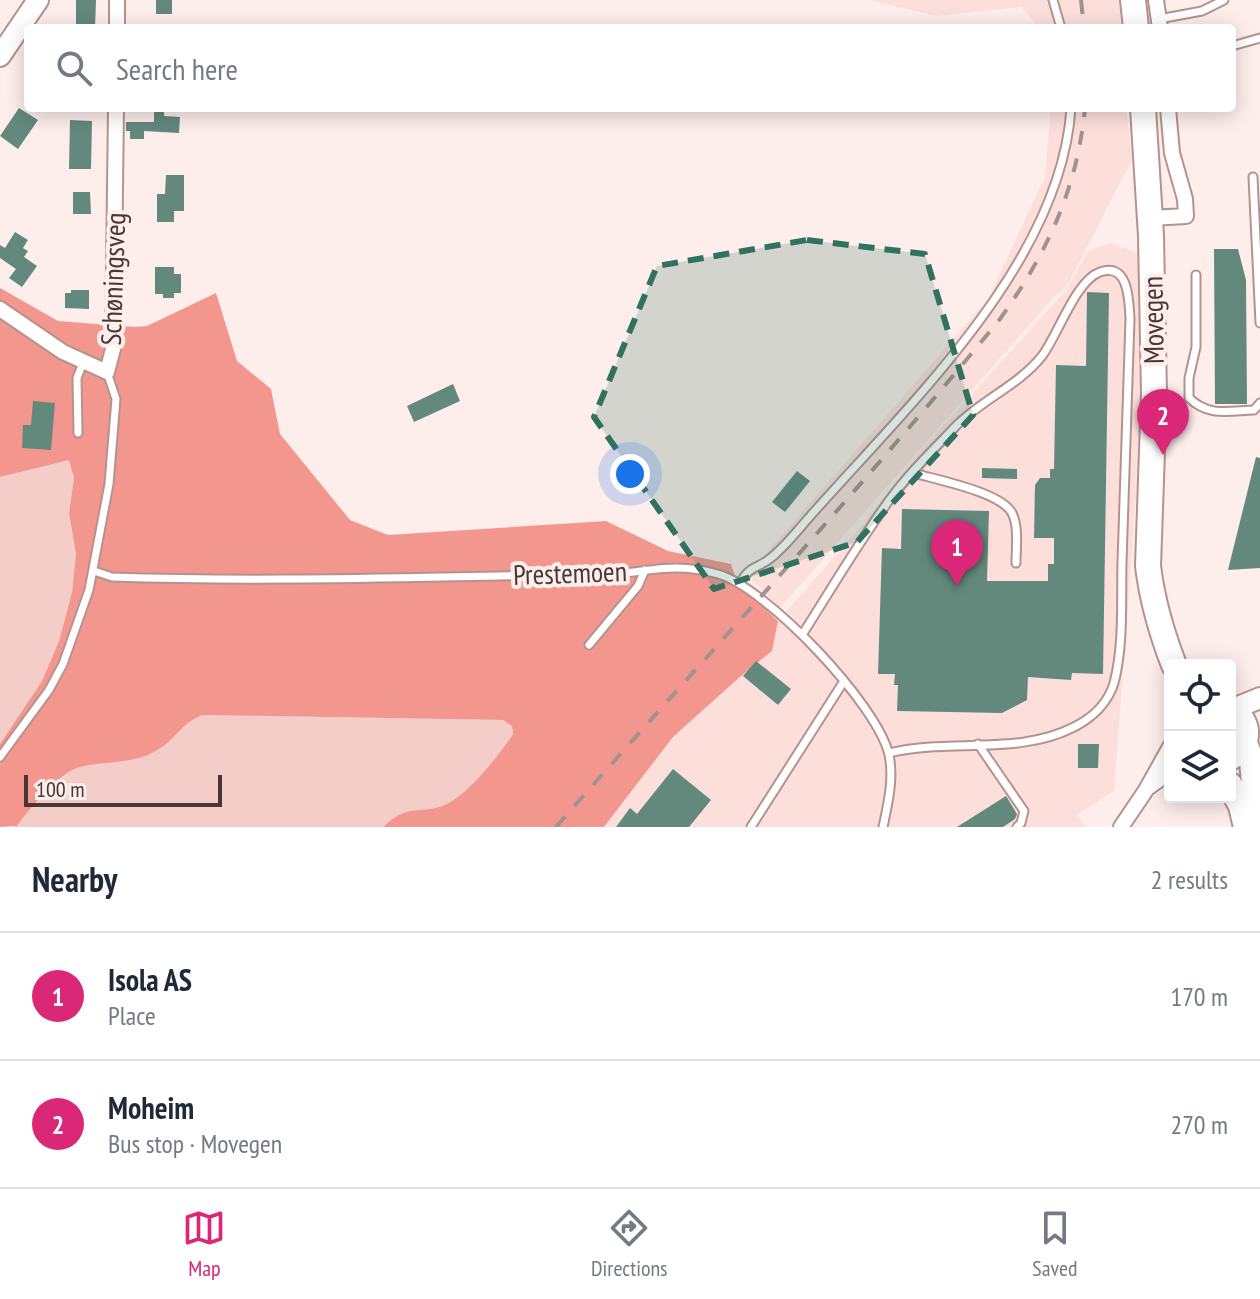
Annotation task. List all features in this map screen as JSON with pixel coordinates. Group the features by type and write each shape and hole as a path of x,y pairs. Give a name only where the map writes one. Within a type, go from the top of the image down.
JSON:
{"main road":[{"path":"0,56 38,0"},
{"path":"1133,0 1136,24"},
{"name":"Movegen","path":"1143,112 1150,218 1154,394 1148,566 1164,639 1172,659"},
{"name":"Movegen","path":"1158,612 1187,659"},
{"path":"1236,707 1260,698"},
{"path":"1236,713 1244,720 1245,742 1252,761 1258,827"},
{"path":"1236,796 1246,827"}],"street":[{"path":"117,0 117,24"},
{"path":"1156,0 1159,23"},
{"name":"Schøningsveg","path":"0,309 44,341 83,363 107,372 113,349 116,112"},
{"path":"1150,218 1186,216 1185,199 1172,153 1168,112"},
{"path":"1121,827 1164,758"},
{"path":"1146,790 1164,776"}],"lane":[{"path":"1053,0 1060,24"},
{"path":"1159,23 1202,11 1224,0"},
{"path":"1236,45 1260,38"},
{"path":"740,583 750,568 765,563 781,549 961,345 994,303 1015,269 1051,195 1069,136 1071,112"},
{"path":"1253,177 1260,323"},
{"path":"802,635 889,500 959,423 1026,373 1041,357 1057,334 1078,292 1089,279 1098,272 1109,270 1123,279 1129,291 1130,319 1120,622 1113,685 1099,709 1074,727 1036,741 916,746 889,753"},
{"path":"1196,275 1196,347 1189,378 1189,398 1201,410 1254,410 1260,403"},
{"path":"78,433 77,378 83,363"},
{"path":"0,757 49,690 63,664 94,571 109,484 116,399 107,372"},
{"path":"914,473 985,495 1007,506 1016,526 1016,563"},
{"name":"Prestemoen","path":"94,571 112,577 261,580 614,575 683,566 719,574 740,583 820,652 881,734 889,753 891,772 890,798 883,827"},
{"path":"589,645 638,586 645,570"},
{"path":"751,827 844,681"},
{"path":"978,744 1024,811 1017,827"}],"highlighted area":[{"path":"807,240 925,254 973,415 857,542 714,589 594,417 657,266"}],"shaded area":[{"path":"869,0 1119,0 1122,24 1036,24 1021,7 936,16"},
{"path":"1049,112 1126,112 1132,160 1067,286 1053,298 780,608 747,575 988,299 1045,177"},
{"path":"1111,243 1139,254 1143,401 1114,791 1076,815 1087,827 604,827 673,737 772,651 778,621 864,523 926,445 1067,289 1088,251"},
{"path":"0,288 58,321 135,327 147,326 216,293 237,361 271,389 280,434 350,520 388,535 606,521 668,551 731,564 737,582 778,621 772,651 673,737 604,827 383,827 405,812 442,806 462,794 491,764 513,734 512,726 503,720 203,715 190,721 165,745 150,754 72,770 46,792 17,826 0,827 0,744 42,681 59,641 72,592 76,554 69,513 74,478 69,460 0,477"},
{"path":"69,459 74,478 69,513 76,554 72,592 59,641 42,681 0,744 0,477"},
{"path":"203,715 503,720 512,726 513,733 491,764 462,794 442,806 405,812 383,827 14,827 34,801 76,767 128,760 192,718"}],"building":[{"path":"76,0 96,0 95,24 76,24"},
{"path":"156,0 172,0 172,14 156,14"},
{"path":"19,108 38,120 18,149 0,136"},
{"path":"154,112 180,117 179,133 144,131 144,139 130,139 130,131 126,131 126,122 154,122"},
{"path":"70,120 92,121 91,169 69,169"},
{"path":"166,175 184,175 184,211 174,211 174,222 157,222 157,194 165,194"},
{"path":"73,192 90,192 91,214 73,214"},
{"path":"15,232 28,240 23,248 28,251 24,257 37,266 22,287 9,278 16,269 0,258 0,245 5,248"},
{"path":"1214,249 1238,249 1246,280 1247,404 1215,404"},
{"path":"155,267 174,267 174,274 181,274 181,293 174,293 174,298 155,294"},
{"path":"71,290 89,290 89,309 65,308 65,293 71,293"},
{"path":"1087,292 1109,293 1103,674 1072,673 1071,680 1028,677 1027,700 1002,713 897,711 898,685 894,685 895,674 878,674 882,548 901,549 902,509 989,511 987,581 1048,581 1048,564 1054,564 1054,538 1034,538 1035,485 1040,478 1050,478 1050,469 1054,469 1056,365 1086,366"},
{"path":"453,384 460,401 414,422 407,406"},
{"path":"33,401 55,403 51,450 22,448 23,425 31,425"},
{"path":"1256,457 1260,458 1260,568 1228,570"},
{"path":"982,468 1017,469 1017,479 982,478"},
{"path":"797,471 810,481 785,512 772,502"},
{"path":"756,661 791,689 778,705 743,676"},
{"path":"1078,744 1099,744 1098,768 1078,768"},
{"path":"673,769 711,800 689,827 616,827 630,808 637,814"},
{"path":"1006,796 1017,814 1003,827 957,827"}],"railway":[{"path":"1081,0 1084,24"},
{"path":"556,827 836,512 1000,319 1032,270 1057,220 1075,166 1084,112"}],"place":[{"name":"Moheim","path":"1163,455"},
{"name":"Isola AS","path":"957,586"}]}
